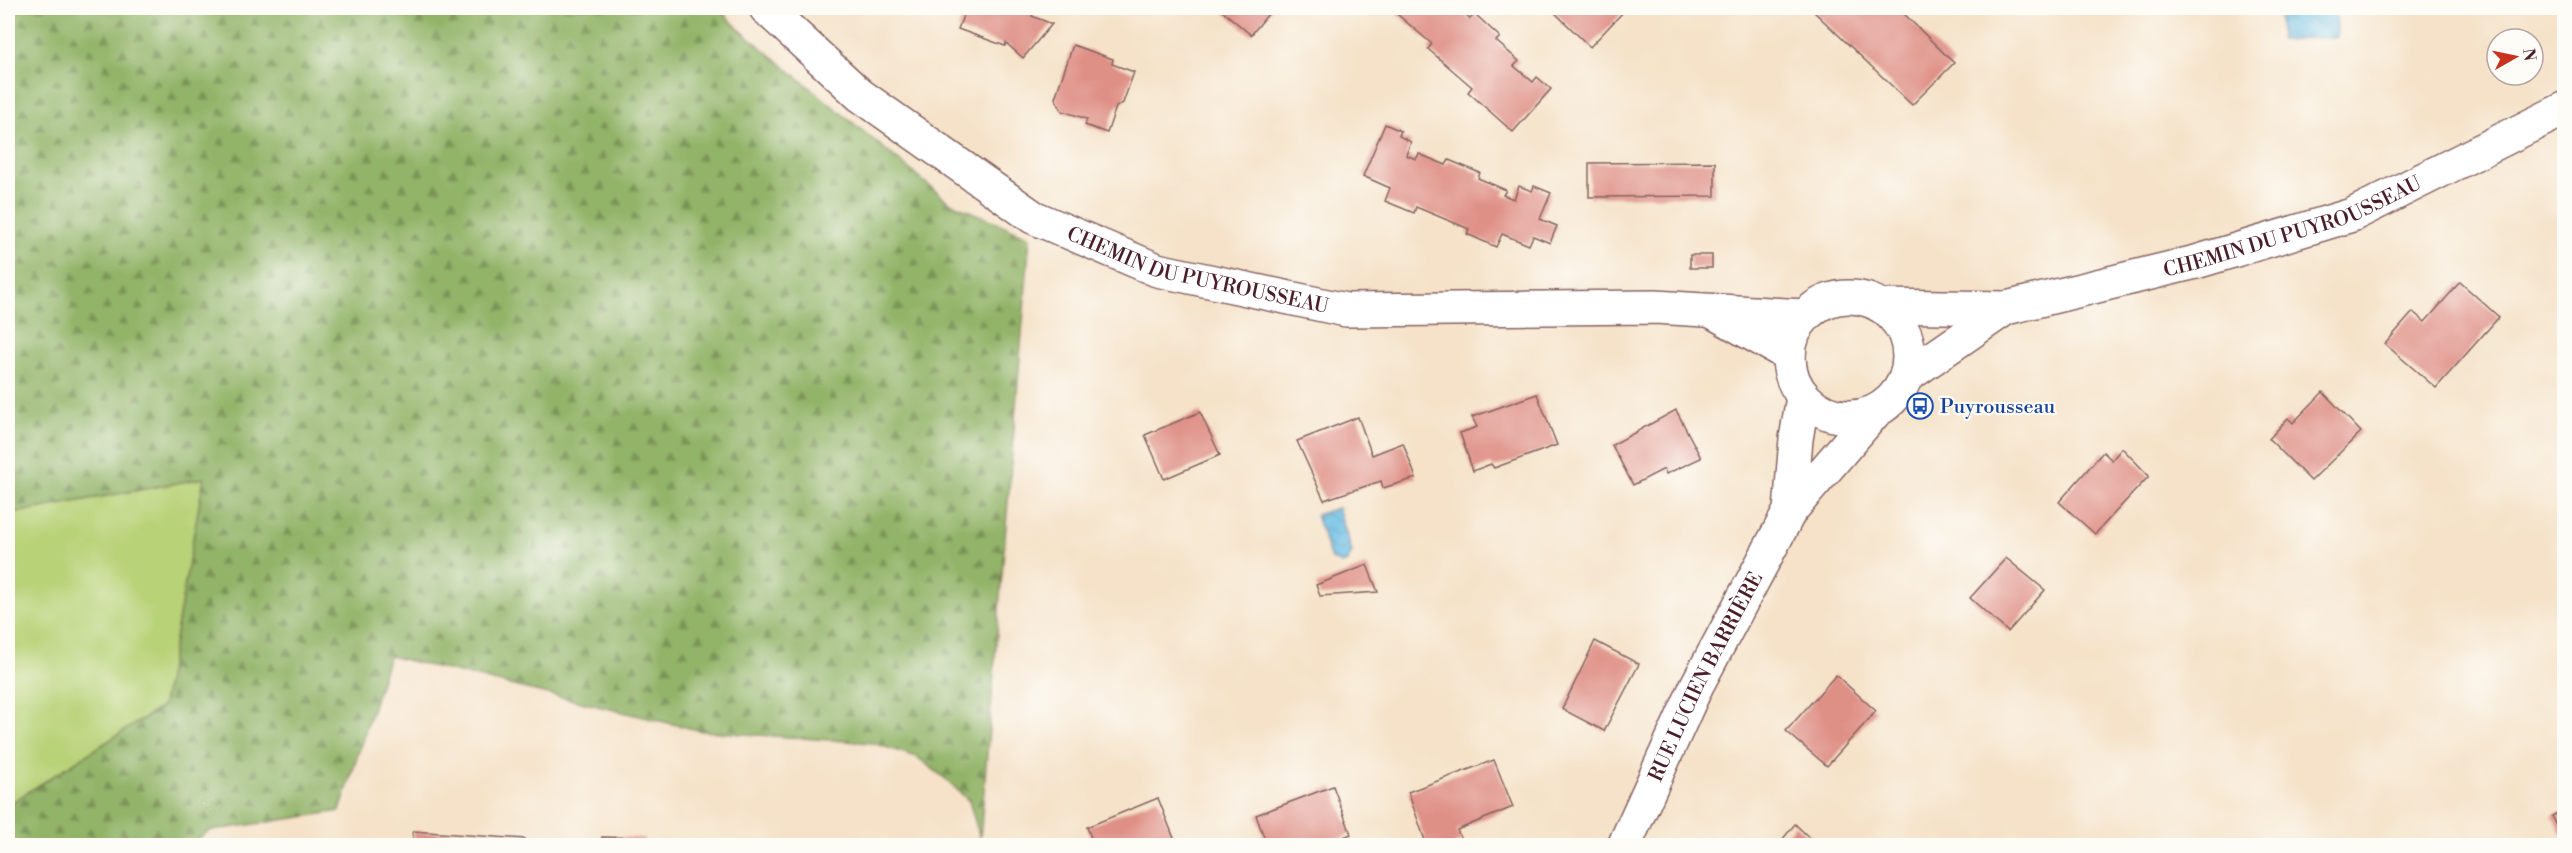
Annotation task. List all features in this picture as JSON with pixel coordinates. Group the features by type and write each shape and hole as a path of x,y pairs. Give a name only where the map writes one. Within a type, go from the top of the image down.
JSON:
{"street":[{"name":"CHEMIN DU PUYROUSSEAU","path":"765,8 860,95 1033,217 1157,270 1346,309 1709,309 1804,316"},
{"name":"CHEMIN DU PUYROUSSEAU","path":"1882,306 2006,308 2196,262 2352,215 2565,109"},
{"path":"1850,296 1867,299 1882,306 1896,320 1906,337 1909,356 1906,376 1888,403 1875,412 1856,417 1837,416 1819,409 1803,397 1795,385 1789,355 1791,341 1804,316 1817,306 1833,299 1850,296"},
{"name":"CHEMIN DU PUYROUSSEAU","path":"1906,376 2006,308"},
{"name":"CHEMIN DU PUYROUSSEAU","path":"1709,309 1789,355"},
{"name":"RUE LUCIEN BARRIÈRE","path":"1790,511 1796,439 1803,397"},
{"name":"RUE LUCIEN BARRIÈRE","path":"1624,846 1697,685 1790,511 1875,412"}],"green space":[{"path":"8,8 718,8 739,29 949,202 1030,237 980,838 969,801 947,780 917,757 873,743 702,731 389,656 340,811 209,831 191,845 8,845 8,805 163,706 204,478 8,514"},
{"path":"204,478 163,706 8,805 8,514"}],"water":[{"path":"2279,8 2336,8 2337,37 2280,40"},
{"path":"1338,508 1352,552 1347,562 1342,564 1331,559 1316,515"}],"building":[{"path":"966,8 1035,8 1032,16 1052,24 1023,58 1006,43 1005,46 958,29"},
{"path":"1219,8 1273,8 1251,35"},
{"path":"1390,8 1465,8 1462,11 1470,19 1475,14 1500,37 1496,41 1519,61 1514,66 1533,82 1537,77 1551,89 1513,132 1468,92 1472,87 1428,49 1432,44"},
{"path":"1550,8 1627,8 1590,47"},
{"path":"1810,8 1898,8 1954,63 1912,105"},
{"path":"1073,45 1113,59 1112,64 1134,72 1123,103 1116,107 1107,133 1085,125 1087,119 1062,111 1055,98"},
{"path":"1385,124 1401,131 1399,136 1411,142 1406,155 1416,159 1419,154 1446,165 1449,160 1480,173 1478,178 1506,190 1503,195 1514,199 1519,186 1532,191 1534,186 1551,193 1540,219 1557,226 1550,243 1533,236 1529,245 1502,234 1496,247 1467,234 1469,229 1416,207 1414,213 1385,201 1390,188 1363,176"},
{"path":"1715,162 1715,196 1589,197 1589,163"},
{"path":"1690,255 1712,255 1712,268 1690,268"},
{"path":"2460,282 2499,317 2436,388 2385,344 2413,312 2425,322"},
{"path":"2323,392 2361,432 2311,481 2269,439 2288,418 2293,423"},
{"path":"1537,394 1557,445 1494,468 1491,464 1473,471 1460,433 1477,427 1472,417"},
{"path":"1676,410 1701,458 1666,474 1664,469 1633,485 1612,445"},
{"path":"1200,412 1220,455 1164,479 1145,435"},
{"path":"1358,417 1372,455 1403,443 1416,478 1383,488 1381,481 1324,500 1297,441"},
{"path":"2122,448 2149,476 2095,534 2059,502 2103,452 2112,460"},
{"path":"2006,558 2045,590 2008,632 1970,598"},
{"path":"1367,565 1378,592 1320,596 1316,585"},
{"path":"1595,641 1639,664 1604,731 1562,709"},
{"path":"1836,675 1876,711 1827,766 1786,731"},
{"path":"1494,760 1513,807 1457,830 1462,841 1451,846 1427,846 1408,792"},
{"path":"1333,786 1351,834 1321,846 1267,846 1256,815"},
{"path":"1158,798 1177,846 1094,846 1087,827"},
{"path":"2564,809 2564,839 2552,816"},
{"path":"1795,824 1818,846 1777,846"},
{"path":"413,831 525,839 525,846 413,846"},
{"path":"602,837 644,838 643,846 601,846"},
{"path":"809,842 883,843 883,846 809,846"}],"place":[{"name":"Puyrousseau","path":"1920,406"}]}
